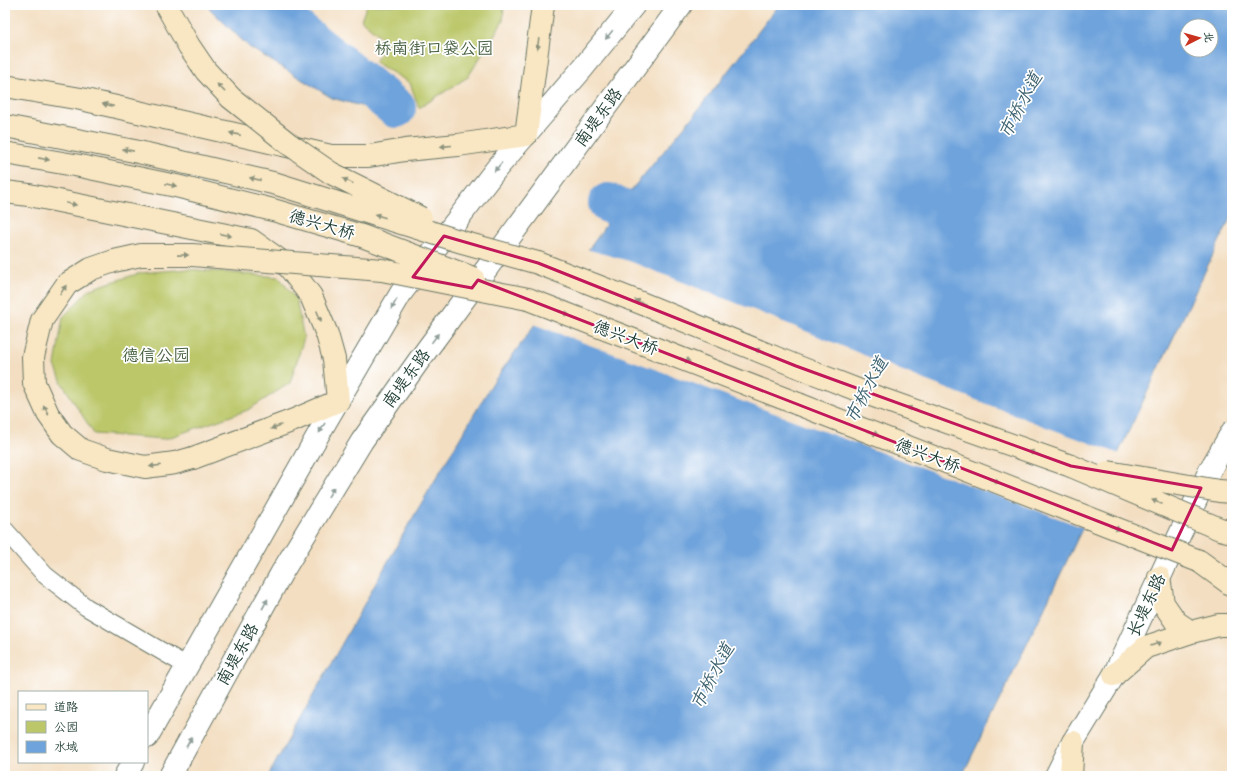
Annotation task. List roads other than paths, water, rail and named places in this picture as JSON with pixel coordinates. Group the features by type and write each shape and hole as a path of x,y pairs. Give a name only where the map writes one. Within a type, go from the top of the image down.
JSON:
{"main road":[{"path":"166,5 189,46 206,71 231,98 289,144 331,172 419,218 538,263"},
{"path":"5,86 81,99 331,156 369,156 526,135 543,5"},
{"name":"德兴大桥","path":"5,126 134,150 277,184 462,242 538,263 868,394 1071,466 1220,529 1232,532"},
{"name":"德兴大桥","path":"5,153 80,166 176,186 273,210 362,236 528,299 1199,561 1232,569"},
{"path":"5,192 30,195 251,240 289,267 311,296 327,334 334,359 338,401 294,420 193,458 175,463 145,467 107,459 81,450 62,434 48,414 34,383 33,357 42,320 67,284 91,269 114,261 141,255 192,255 382,270 528,299"},
{"path":"1071,466 1232,492"},
{"path":"1199,561 1232,585"},
{"path":"1159,577 1163,603 1176,622 1191,632"},
{"path":"1114,675 1146,647 1191,632 1219,625 1232,625"},
{"path":"1071,776 1073,742"}],"street":[{"path":"148,735 401,293 497,168 582,69 634,5"},
{"name":"南堤东路","path":"170,776 281,574 362,441 420,359 681,5"},
{"name":"长堤东路","path":"1056,776 1073,742 1114,675 1210,470 1232,432"},
{"path":"5,530 45,575 86,607 187,666"},
{"path":"125,776 132,763"}],"water":[{"path":"206,5 302,5 300,10 319,35 370,67 385,79 389,104 361,106 332,98 249,47"},
{"name":"市桥水道","path":"779,5 1232,5 1232,215 1030,638 962,776 268,776 406,529 492,384 599,235 617,207 694,115"}],"waterway":[{"path":"266,5 396,108"},
{"path":"608,203 666,230"}],"park label":[{"name":"桥南街口袋公园","path":"434,48"},
{"name":"德信公园","path":"156,355"}]}
